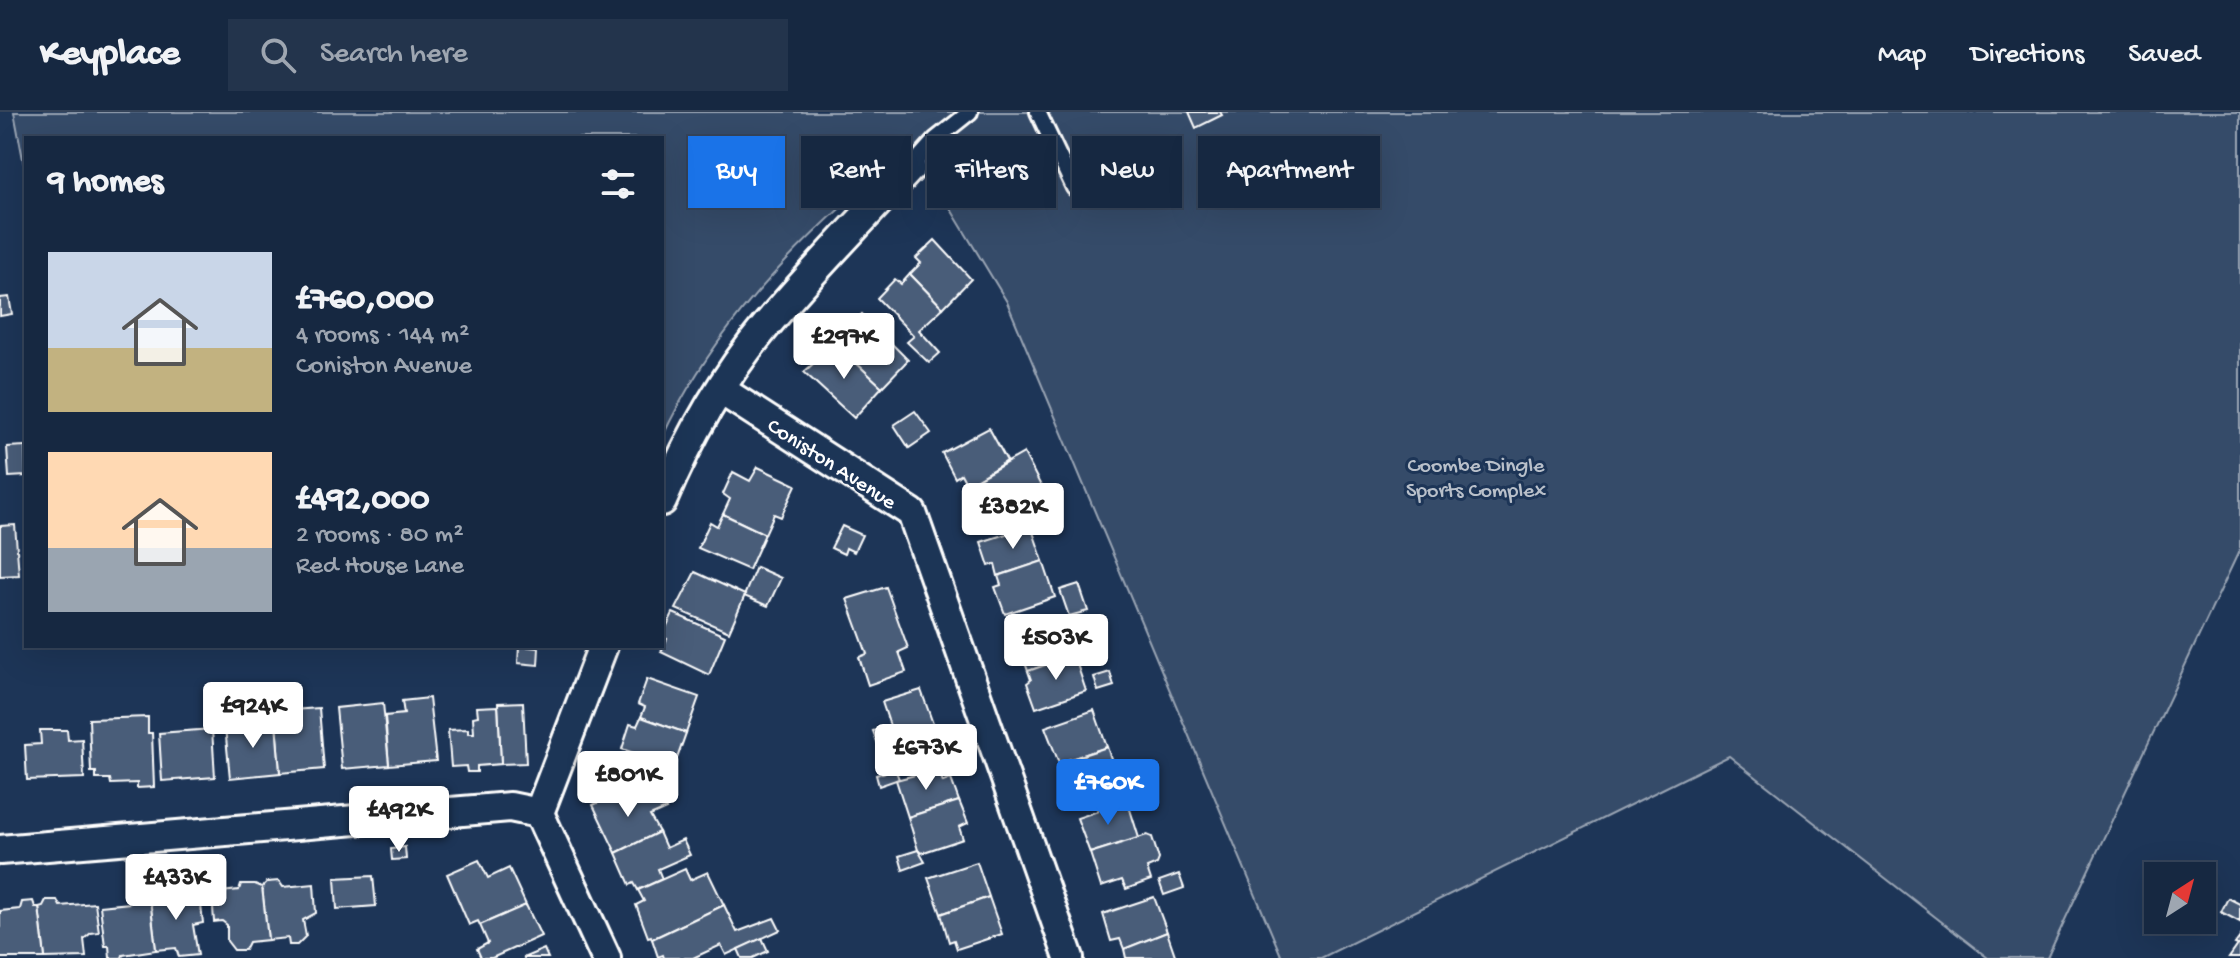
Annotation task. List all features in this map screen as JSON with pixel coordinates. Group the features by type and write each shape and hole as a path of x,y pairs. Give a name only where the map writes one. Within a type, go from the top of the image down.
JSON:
{"street":[{"path":"664,496 676,468 721,390 764,328 874,208"},
{"name":"Coniston Avenue","path":"721,390 912,513 1069,958"},
{"path":"539,813 602,648"},
{"path":"0,850 526,808 539,813 606,958"}],"lane":[{"path":"911,167 936,139 970,112"},
{"path":"1038,112 1072,184"}],"green space":[{"name":"Coombe Dingle Sports Complex","path":"14,112 2240,112 2240,549 2047,958 1988,958 1729,756 1321,958 1282,958 1007,302 950,208 1056,208 1056,136 927,136 927,177 911,166 911,136 801,136 801,208 841,208 767,281 743,310 699,371 664,434 664,136 24,136 24,164"}],"building":[{"path":"1189,112 1220,112 1222,115 1196,128"},
{"path":"935,240 971,279 943,308 910,274 921,263 916,258"},
{"path":"910,274 943,308 919,330 940,353 929,363 907,342 914,336 877,298 895,279 901,284"},
{"path":"9,297 12,314 0,316 0,298"},
{"path":"862,314 908,360 882,387 839,347 849,336 844,331"},
{"path":"839,347 882,387 854,418 804,372 825,353 828,357"},
{"path":"915,411 931,433 909,448 894,425"},
{"path":"989,428 1007,461 967,485 961,474 955,478 942,453"},
{"path":"24,446 24,476 9,477 7,447"},
{"path":"1024,453 1042,488 980,519 967,496 972,494 967,485"},
{"path":"758,467 796,485 781,517 774,514 765,534 723,514 730,499 723,494 733,472 750,481"},
{"path":"1048,492 1058,519 1038,525 1029,499"},
{"path":"723,514 765,534 749,570 698,548 710,522 717,526"},
{"path":"15,525 19,575 0,576 0,526"},
{"path":"842,526 862,535 854,552 846,548 844,554 831,548"},
{"path":"1031,526 1043,561 998,576 995,564 989,566 981,542"},
{"path":"1043,561 1055,597 1005,614 995,587 1001,585 998,576"},
{"path":"756,567 781,578 768,606 744,596"},
{"path":"695,572 745,595 729,632 676,609"},
{"path":"1079,584 1088,611 1069,616 1060,590"},
{"path":"886,587 908,648 899,652 906,672 868,685 859,657 867,654 847,599"},
{"path":"673,613 725,636 709,675 661,652 667,639 664,632"},
{"path":"1063,618 1074,655 1028,671 1024,660 1020,661 1010,635"},
{"path":"519,648 539,648 538,665 518,663"},
{"path":"1074,655 1086,691 1036,708 1027,683 1031,680 1028,671"},
{"path":"1110,672 1114,686 1098,691 1094,677"},
{"path":"647,679 699,697 686,733 641,717 645,707 638,704"},
{"path":"921,690 937,735 930,737 933,743 906,752 905,747 882,755 873,731 890,726 882,702"},
{"path":"429,698 436,761 389,765 385,716 404,714 402,701"},
{"path":"523,702 526,763 501,764 498,703"},
{"path":"383,703 389,765 342,769 336,708"},
{"path":"498,706 501,764 477,766 477,772 467,772 466,766 451,767 448,730 468,729 468,733 474,733 473,717 478,716 477,707"},
{"path":"319,708 324,769 280,773 276,723 293,722 292,710"},
{"path":"1094,710 1107,747 1059,763 1045,727"},
{"path":"148,717 148,733 152,733 154,787 137,788 137,783 111,784 110,779 96,779 96,772 91,772 89,719"},
{"path":"641,717 686,733 674,767 622,749 630,724 637,726"},
{"path":"276,723 280,773 230,778 225,727"},
{"path":"212,729 215,777 162,781 159,733"},
{"path":"40,730 67,730 68,740 82,739 84,778 27,780 25,745 41,744"},
{"path":"1107,747 1121,787 1093,796 1089,789 1070,794 1059,763"},
{"path":"897,753 901,765 884,771 879,759"},
{"path":"895,769 899,779 879,786 876,775"},
{"path":"938,769 943,782 951,779 959,801 908,817 896,780"},
{"path":"622,791 629,806 659,793 666,809 650,816 659,832 616,853 593,805"},
{"path":"1107,800 1110,809 1128,803 1139,838 1090,853 1077,818 1098,811 1096,804"},
{"path":"959,801 968,823 959,827 963,839 921,853 908,817"},
{"path":"659,832 666,848 683,840 690,855 658,869 662,879 638,890 634,883 630,885 616,853"},
{"path":"1147,835 1152,837 1159,859 1157,864 1147,868 1151,880 1126,889 1122,880 1101,887 1090,853"},
{"path":"405,847 406,859 392,860 391,849"},
{"path":"918,850 925,862 903,870 899,856"},
{"path":"479,860 488,878 509,868 526,905 480,925 478,921 469,925 447,874"},
{"path":"977,862 989,897 941,914 928,878"},
{"path":"685,869 690,880 708,872 724,905 652,939 648,937 636,905 644,901 638,890"},
{"path":"1179,874 1184,888 1164,895 1159,881"},
{"path":"373,876 376,906 337,909 335,878"},
{"path":"279,881 283,887 314,884 316,913 303,920 306,936 297,945 289,945 288,938 268,940 262,887 267,882"},
{"path":"241,884 262,887 268,940 249,942 245,950 234,950 227,941 227,925 222,921 214,922 212,893 239,890"},
{"path":"165,891 170,897 200,896 203,923 193,925 198,955 179,957 176,948 156,950 150,899 155,892"},
{"path":"143,894 150,899 156,950 110,958 109,946 105,946 100,906 130,903 132,895"},
{"path":"989,897 1002,934 957,949 954,940 949,942 941,914"},
{"path":"1154,897 1167,932 1124,949 1120,939 1111,941 1103,914"},
{"path":"2228,898 2240,904 2240,922 2221,912"},
{"path":"46,900 57,900 60,906 95,903 99,932 91,933 84,939 86,957 45,958 39,907"},
{"path":"33,901 35,907 39,907 45,958 0,958 0,911 20,909 22,902"},
{"path":"526,905 541,936 492,958 481,958 477,949 488,943 480,925"},
{"path":"724,905 737,932 774,918 780,930 726,955 721,945 693,958 658,957 652,939"},
{"path":"1167,932 1176,958 1126,958 1124,949"},
{"path":"2240,937 2240,958 2229,958 2238,945 2235,944"},
{"path":"762,938 768,951 753,958 742,958 738,949"},
{"path":"544,949 548,958 523,958"}]}
